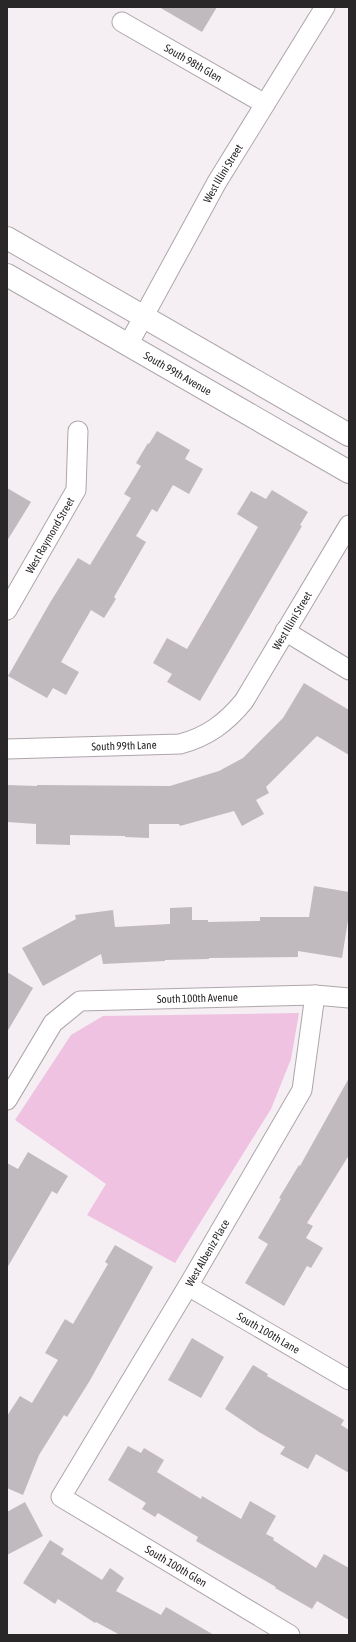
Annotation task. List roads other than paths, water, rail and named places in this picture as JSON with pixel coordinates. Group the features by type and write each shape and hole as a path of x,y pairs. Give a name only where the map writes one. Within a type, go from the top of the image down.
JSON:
{"main road":[{"path":"7,238 349,435"},
{"name":"South 99th Avenue","path":"7,275 349,472"}],"street":[{"name":"West Illini Street","path":"128,345 217,182 325,7"},
{"name":"South 98th Glen","path":"122,22 265,104"},
{"name":"West Raymond Street","path":"7,610 76,490 78,431"},
{"name":"West Illini Street","path":"233,715 244,701 349,525"},
{"path":"285,631 349,670"},
{"name":"South 99th Lane","path":"7,749 180,744 205,735 233,715"},
{"name":"South 100th Avenue","path":"7,1100 53,1023 80,1001 315,995 349,998"},
{"name":"West Albeniz Place","path":"61,1497 188,1286 302,1090 315,995"},
{"name":"South 100th Lane","path":"188,1286 349,1380"},
{"name":"South 100th Glen","path":"61,1497 290,1635"}]}
